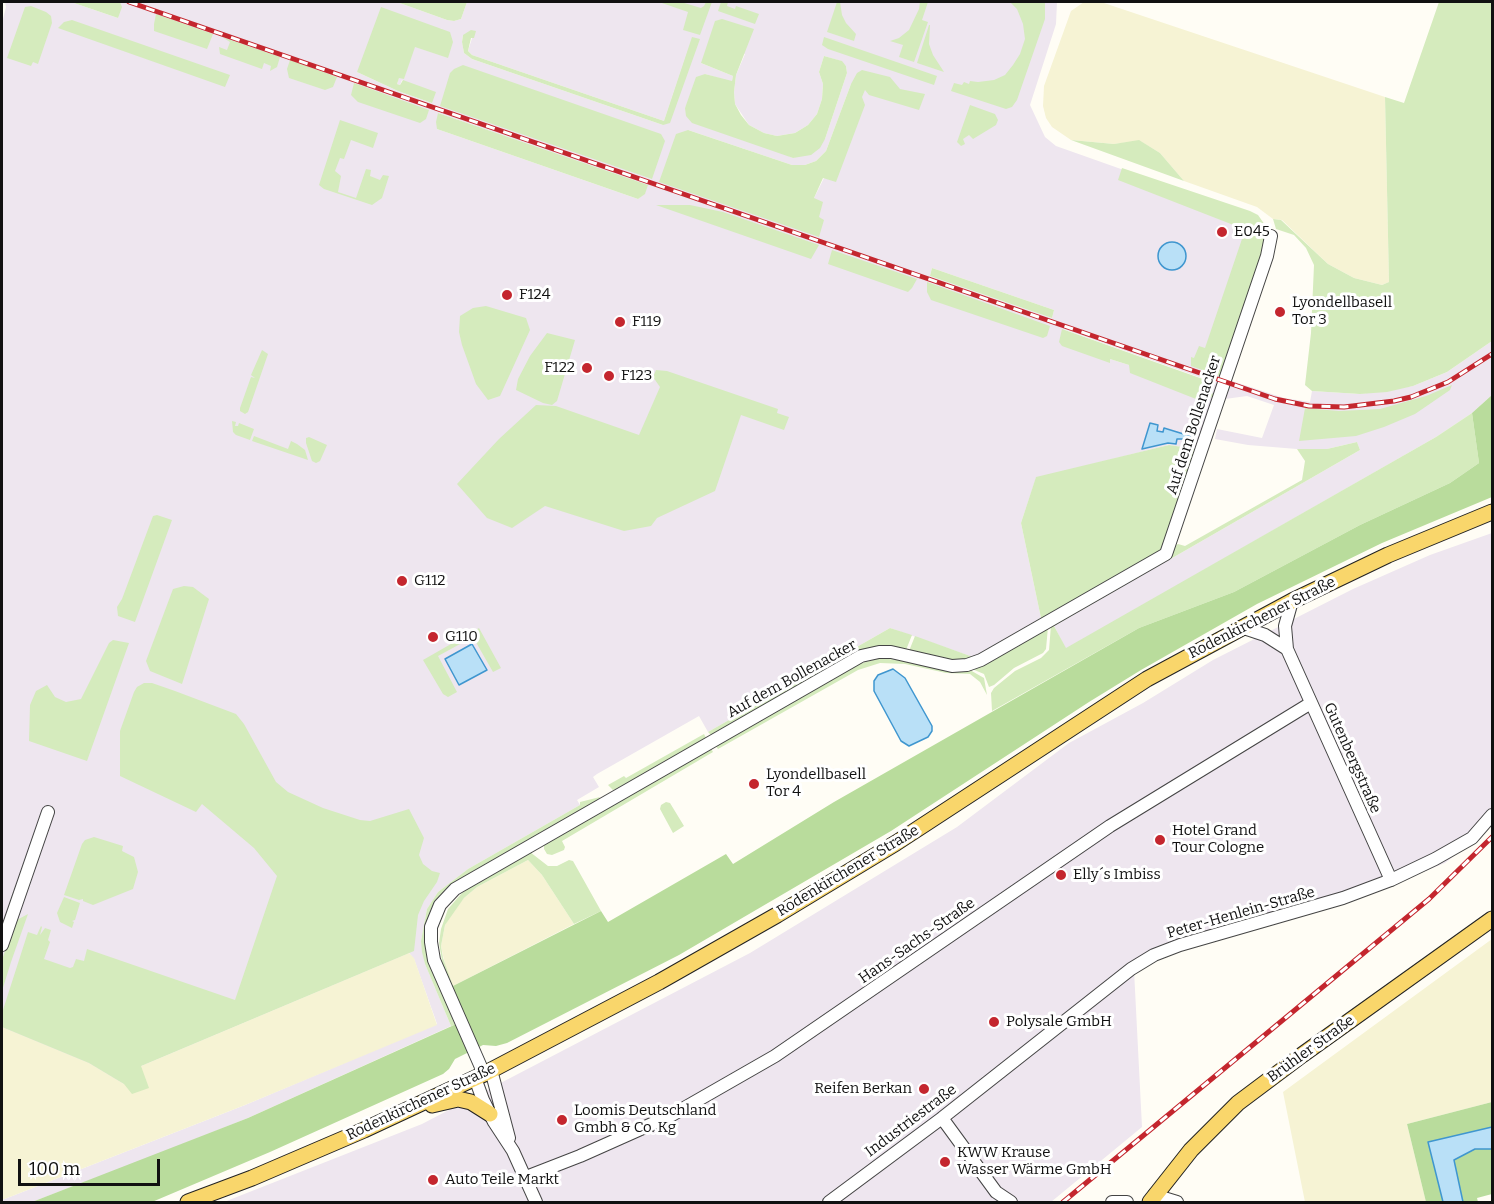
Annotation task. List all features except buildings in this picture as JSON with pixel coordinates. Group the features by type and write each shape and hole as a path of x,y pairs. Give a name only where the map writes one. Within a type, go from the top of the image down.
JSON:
{"main road":[{"name":"Rodenkirchener Straße","path":"188,1203 252,1178 400,1113 483,1074 659,982 777,915 896,843 1147,679 1292,601 1388,555 1492,512"},
{"name":"Brühler Straße","path":"1152,1199 1191,1150 1238,1103 1492,919"},
{"path":"400,1113 458,1099 471,1102 490,1114"}],"street":[{"name":"Auf dem Bollenacker","path":"483,1074 434,960 431,927 440,905 456,889 861,656 879,651 891,652 944,665 967,665 981,660 1166,554 1267,256 1271,236"},
{"path":"1287,650 1285,626 1292,601"},
{"path":"1241,627 1265,635 1287,650"},
{"name":"Gutenbergstraße","path":"1287,650 1391,880"},
{"name":"Hans-Sachs-Straße","path":"526,1177 672,1115 775,1056 1110,826 1311,703"},
{"path":"2,945 48,812"},
{"name":"Peter-Henlein-Straße","path":"1011,1063 1131,969 1154,955 1180,945 1343,898 1391,880 1473,838 1492,815"},
{"name":"Industriestraße","path":"829,1203 1011,1063"},
{"path":"483,1074 490,1114 513,1151"},
{"path":"483,1074 536,1203"},
{"path":"942,1118 996,1192 1011,1203"},
{"path":"1152,1199 1177,1203"},
{"path":"1112,1203 1127,1203"}],"shaded area":[{"path":"5,2 71,2 118,18 120,2 397,2 454,21 461,19 467,2 1057,2 1056,24 1030,105 1045,137 1056,146 1248,214 1264,247 1196,449 1169,445 1036,478 1021,523 1041,618 973,657 890,628 708,732 699,716 597,774 593,777 599,787 577,800 580,805 468,869 438,892 427,909 421,941 425,964 451,1026 248,1118 145,1159 32,1202 2,1202 2,1200 245,1105 437,1024 414,959 409,953 141,1066 124,1084 2,1027 2,23","holes":["442,28 414,47 404,78 399,77 397,84 400,85 402,80 432,103 398,91 357,72","463,35 472,38 468,51 472,55 664,121 692,37 663,125 472,59 464,53","745,54 736,75 735,104 749,125 764,133 777,136 795,133 808,125 817,114 822,99 823,84 819,72 824,56 841,61 846,66 847,73 825,139 793,158 685,108 705,74 732,82 733,76 701,63","851,84 836,181 824,178 814,198 819,218 688,130 792,165 805,165 816,161 826,151","438,113 647,185 645,193 638,199 437,129","932,268 1054,310 1052,318 930,276","1063,329 1214,383 1110,359"]},
{"path":"1084,2 1101,2 1385,97 1389,282 1382,285 1354,278 1328,264 1282,220 1273,219 1257,207 1184,181 1160,153 1140,141 1114,144 1071,140 1052,127 1046,118 1043,106 1044,86 1071,11"},
{"path":"1492,341 1492,395 1472,413 1436,437 1066,649 1054,626 1360,450 1357,442 1327,449 1297,449 1248,445 1215,439 1217,429 1262,438 1274,405 1247,396 1225,399 1232,381 1284,398 1310,402 1312,391 1360,394 1413,386 1447,372"},
{"path":"1492,533 1492,822 1480,836 1445,863 1352,901 1168,952 1134,970 1142,1127 1051,1202 224,1202 422,1124 750,953 957,827 1069,743 1143,703 1213,660 1353,589 1430,555"},
{"path":"528,860 542,875 574,924 453,986 446,969 441,946 445,925 453,911 477,887"},
{"path":"1492,939 1492,1102 1407,1124 1426,1202 1305,1202 1283,1092"},
{"path":"409,953 414,958 437,1025 245,1105 2,1200 2,1027 89,1063 124,1084 141,1066"}],"green space":[{"path":"71,2 120,2 122,7 118,18"},
{"path":"397,2 467,2 461,19 454,21"},
{"path":"659,2 681,2 701,8 706,2 712,2 700,35 683,30 688,12"},
{"path":"721,2 728,2 727,6 735,9 736,6 759,14 755,24 718,11"},
{"path":"837,2 840,2 846,23 856,34 854,41 827,32"},
{"path":"920,2 928,2 922,20 928,22 914,62 899,57 903,45 890,41 899,38 909,30"},
{"path":"1010,2 1045,2 1045,19 1017,100 1012,107 1006,109 951,91 954,83 962,85 964,82 969,84 970,81 994,80 1005,75 1013,65 1025,39 1023,24 1017,9"},
{"path":"1439,2 1492,2 1492,341 1447,372 1413,386 1387,392 1360,394 1312,391 1305,385 1311,333 1314,265 1306,248 1294,235 1276,229 1273,219 1281,220 1328,264 1354,278 1382,285 1389,282 1385,97 1404,103"},
{"path":"31,6 51,16 52,23 38,64 33,62 31,66 7,58 25,7"},
{"path":"381,7 450,32 453,42 448,58 415,47 404,79 399,78 397,84 400,85 403,80 436,92 432,103 398,91 357,72"},
{"path":"156,14 213,34 207,49 154,31"},
{"path":"722,19 754,29 736,75 735,104 749,125 764,133 777,136 795,133 808,125 817,114 822,99 823,84 819,72 824,56 842,61 846,66 847,73 825,139 820,148 811,155 793,158 692,123 686,116 685,108 696,77 705,74 732,81 733,76 701,63 715,21"},
{"path":"72,20 230,75 225,87 58,28 64,22"},
{"path":"929,25 929,44 944,72 917,63"},
{"path":"471,30 476,31 474,38 471,38 468,51 472,55 664,121 692,37 700,39 670,123 663,125 472,59 464,53 462,42 463,35"},
{"path":"222,37 280,57 277,67 270,71 271,66 264,63 262,69 220,54 219,47 227,50 230,42"},
{"path":"824,37 937,76 934,85 828,49 822,45"},
{"path":"290,60 337,77 333,87 325,90 289,78 287,69"},
{"path":"463,65 661,134 665,141 652,179 440,106 450,73"},
{"path":"862,70 890,77 900,89 925,94 919,110 869,95 865,90 862,97 865,105 836,182 823,178 814,198 823,202 819,217 824,220 819,237 659,182 676,134 688,130 792,165 805,165 816,161 826,151 851,84 857,73"},
{"path":"354,83 429,110 426,119 420,123 358,102 351,95"},
{"path":"970,105 995,114 998,120 996,125 973,139 969,135 963,139 965,144 961,146 957,142"},
{"path":"438,113 648,185 645,194 638,199 437,129"},
{"path":"340,120 378,133 373,148 351,140 344,159 340,158 335,171 341,176 338,192 356,198 366,169 371,170 370,176 380,180 383,175 389,176 382,198 372,205 324,189 319,185"},
{"path":"1071,140 1114,144 1139,140 1160,153 1184,181"},
{"path":"1122,168 1250,211 1258,215 1265,225 1265,248 1222,377 1191,366 1191,357 1194,358 1199,346 1205,348 1243,236 1236,226 1118,180"},
{"path":"656,205 690,205 723,212 819,245 811,259"},
{"path":"832,250 917,279 908,292 828,264"},
{"path":"932,268 1054,310 1052,318 930,276"},
{"path":"927,282 1050,326 1047,336 1043,338 931,300 927,292"},
{"path":"486,306 526,318 530,330 500,396 488,400 476,384 459,332 460,316 473,308"},
{"path":"1062,329 1214,383 1211,393 1215,394 1201,401 1130,373 1129,365 1110,359 1110,363 1062,346 1059,342"},
{"path":"547,333 575,340 557,401 552,405 516,390 518,379 530,356"},
{"path":"262,350 268,354 248,412 245,414 240,411 240,408 251,377 255,378 251,375"},
{"path":"656,370 667,371 778,409 777,413 789,417 784,430 741,415 715,491 657,518 651,526 624,531 545,506 512,528 487,518 457,484 499,439 536,405 556,406 639,435 660,387 653,377"},
{"path":"1452,385 1450,390 1415,414 1384,427 1356,436 1299,441 1305,408 1339,411 1380,409 1426,396"},
{"path":"1492,395 1492,497 1382,543 1257,604 1089,702 891,831 679,955 507,1043 496,1046 483,1045 455,1059 443,1074 152,1202 32,1202 248,1118 463,1021 453,986 601,911 608,922 726,854 733,864 834,802 1139,628 1234,592 1360,525 1450,483 1479,463 1472,413"},
{"path":"1472,413 1479,463 1450,483 1360,525 1234,592 1139,628 992,711 991,693 994,688 1015,671 1041,658 1049,650 1051,625 1178,544 1185,546 1302,480 1305,461 1297,449 1327,449 1357,442 1360,450 1054,626 1066,648 1436,437"},
{"path":"232,421 236,422 235,426 239,423 254,429 250,440 233,432"},
{"path":"254,436 288,449 291,441 305,450 308,460 252,441"},
{"path":"309,437 327,445 320,461 316,463 312,461 306,443 306,438"},
{"path":"1169,445 1196,449 1162,548 1157,553 987,652 967,660 953,660 909,651 915,636 973,657 1041,618 1021,523 1036,477"},
{"path":"157,515 172,520 135,622 118,616 117,607 153,516"},
{"path":"184,586 193,587 209,599 182,684 150,671 146,661 173,589"},
{"path":"1048,627 1046,649 1043,653 1014,668 994,685 989,687 984,674 972,669"},
{"path":"479,628 501,668 493,672 473,637 438,656 457,692 448,697 443,694 423,660"},
{"path":"890,628 912,635 906,650 878,646 860,650 711,735 708,732"},
{"path":"113,640 129,643 87,761 29,741 30,705 36,691 47,685 55,697 66,702 81,699 109,643"},
{"path":"880,658 906,661 947,671 970,670 984,678 987,695 980,682 970,674 946,673 905,664 880,663 858,670 718,749 715,745 856,665"},
{"path":"144,683 152,683 236,714 244,724 276,782 288,792 323,808 360,820 370,821 409,809 424,838 419,855 423,864 432,871 440,873 418,915 414,951 141,1066 149,1088 132,1094 124,1084 89,1063 2,1027 2,1013 28,932 37,935 41,926 40,935 45,928 51,930 48,940 50,942 44,959 70,968 73,967 76,959 84,961 87,949 235,1000 277,876 254,848 202,804 196,812 120,776 120,731 134,692"},
{"path":"704,734 706,738 616,789 613,790 608,785 624,776 626,778"},
{"path":"710,747 713,752 562,841 564,850 552,855 547,854 544,845"},
{"path":"600,797 460,879 441,895 431,910 427,923 426,951 455,1025 451,1026 422,952 421,941 427,909 438,892 468,869 580,805 580,802"},
{"path":"666,802 670,803 684,826 673,833 660,809 661,805"},
{"path":"94,837 123,846 122,851 134,857 138,872 133,889 93,905 83,899 79,900 64,895 82,844 85,840"},
{"path":"530,852 548,866 573,861 601,911 574,924 542,875 528,860 477,887 464,898 445,925 441,946 458,1000 456,1001 444,972 439,943 448,909 476,882"},
{"path":"64,897 80,903 75,920 72,921 74,922 72,928 60,922 57,913"},
{"path":"28,914 2,991 2,960 15,921"},
{"path":"1492,1102 1492,1127 1428,1142 1443,1202 1426,1202 1407,1124"},
{"path":"1475,1149 1492,1149 1492,1194 1477,1198 1478,1202 1463,1202 1454,1160"}],"water":[{"path":"1172,242 1182,246 1186,256 1182,266 1172,270 1162,266 1158,256 1162,246"},
{"path":"1150,423 1158,425 1157,431 1163,432 1164,428 1190,436 1189,439 1177,439 1176,444 1168,443 1142,449"},
{"path":"472,644 487,670 459,685 445,659"},
{"path":"893,669 905,678 932,726 928,737 909,746 901,741 874,691 874,681 878,675"},
{"path":"1492,1127 1492,1149 1475,1149 1454,1160 1463,1202 1443,1202 1428,1142"}],"railway":[{"path":"129,2 1275,399 1309,406 1344,407 1394,401 1411,397 1448,382 1492,354"},
{"path":"1063,1202 1429,899 1492,837"}],"place":[{"name":"E045","path":"1222,232"},
{"name":"F124","path":"507,295"},
{"name":"Lyondellbasell Tor 3","path":"1280,312"},
{"name":"F119","path":"620,322"},
{"name":"F122","path":"587,368"},
{"name":"F123","path":"609,376"},
{"name":"G112","path":"402,581"},
{"name":"G110","path":"433,637"},
{"name":"Lyondellbasell Tor 4","path":"754,784"},
{"name":"Hotel Grand Tour Cologne","path":"1160,840"},
{"name":"Elly´s Imbiss","path":"1061,875"},
{"name":"Polysale GmbH","path":"994,1022"},
{"name":"Reifen Berkan","path":"924,1089"},
{"name":"Loomis Deutschland Gmbh & Co. Kg","path":"562,1120"},
{"name":"KWW Krause Wasser Wärme GmbH","path":"945,1162"},
{"name":"Auto Teile Markt","path":"433,1180"}]}
